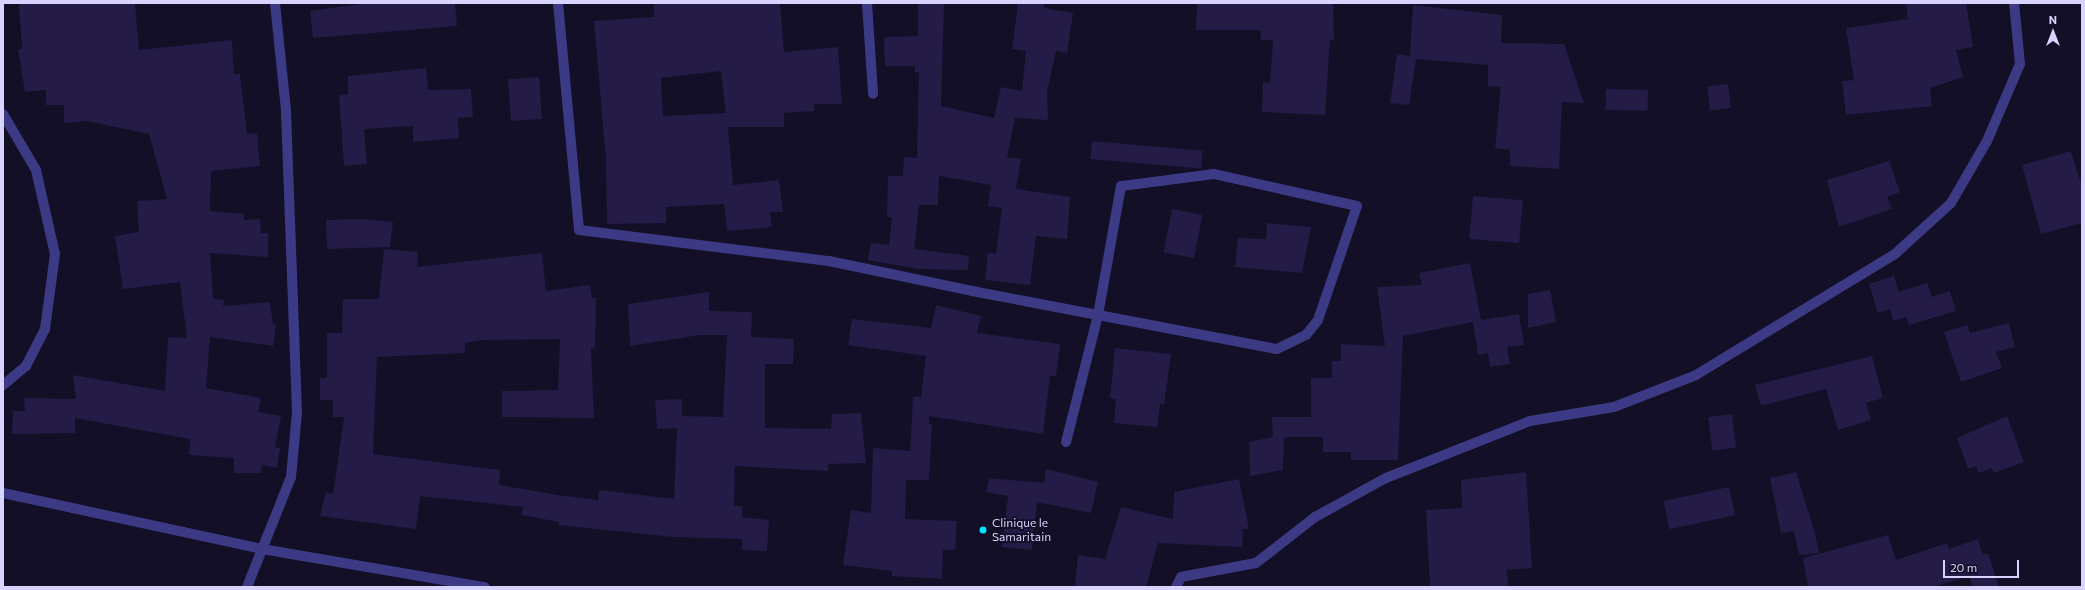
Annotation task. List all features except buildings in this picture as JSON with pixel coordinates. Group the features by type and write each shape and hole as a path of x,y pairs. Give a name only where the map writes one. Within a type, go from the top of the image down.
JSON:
{"street":[{"path":"247,587 291,477 297,412 286,110 274,3"},
{"path":"558,3 579,230 829,261 1098,315 1277,349 1306,335 1318,320 1357,206 1214,174 1121,186 1098,315 1066,442"},
{"path":"867,3 873,94"},
{"path":"1176,587 1181,577 1256,563 1315,516 1386,478 1530,421 1614,407 1696,375 1895,254 1951,203 1987,141 2020,64 2014,3"},
{"path":"3,114 36,170 55,254 45,329 26,366 3,385"},
{"path":"3,493 262,549 485,587"}],"place":[{"name":"Clinique le Samaritain","path":"983,530"}]}
